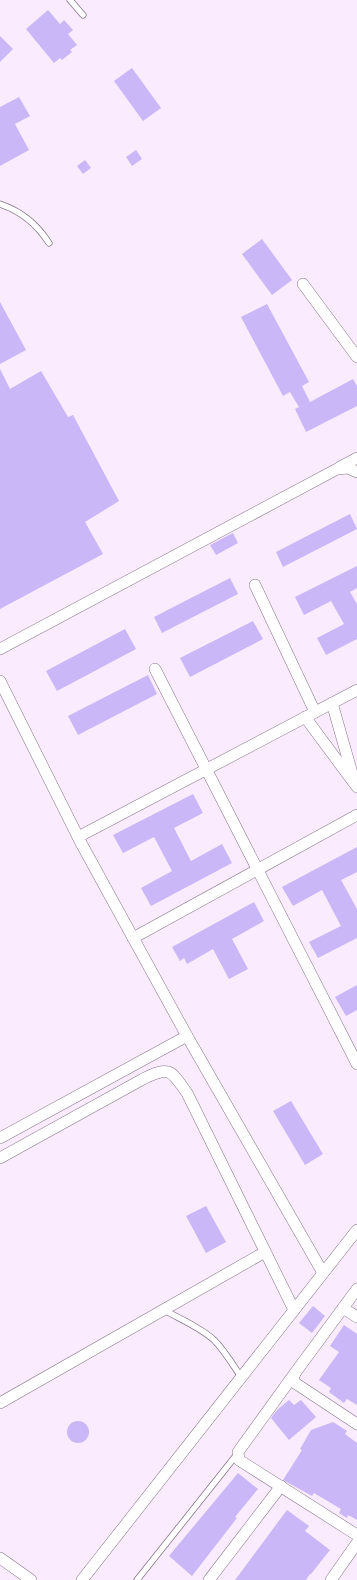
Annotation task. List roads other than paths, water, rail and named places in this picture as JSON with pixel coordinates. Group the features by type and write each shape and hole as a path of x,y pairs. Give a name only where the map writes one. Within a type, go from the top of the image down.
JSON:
{"street":[{"path":"303,284 357,356"},
{"path":"0,649 357,458"},
{"path":"338,469 348,468 357,472"},
{"path":"255,585 310,715 332,755 356,785"},
{"path":"155,668 357,1064"},
{"path":"0,681 78,837 133,938 187,1036 323,1273"},
{"path":"78,837 357,690"},
{"path":"332,703 356,785"},
{"path":"133,938 357,815"},
{"path":"0,1138 187,1036"},
{"path":"0,1158 157,1072 164,1070 171,1073 187,1093 294,1310"},
{"path":"82,1580 357,1230"},
{"path":"0,1403 265,1252"},
{"path":"357,1288 238,1452 239,1460 357,1535"},
{"path":"343,1308 357,1317"},
{"path":"295,1373 293,1378 295,1383 357,1424"},
{"path":"208,1580 281,1486"},
{"path":"331,1580 357,1543"},
{"path":"0,1558 31,1580"}],"lane":[{"path":"70,0 83,15"},
{"path":"0,204 25,216 36,226 50,243"},
{"path":"163,1310 199,1329 214,1340 241,1378"},
{"path":"137,1580 238,1452"}]}
